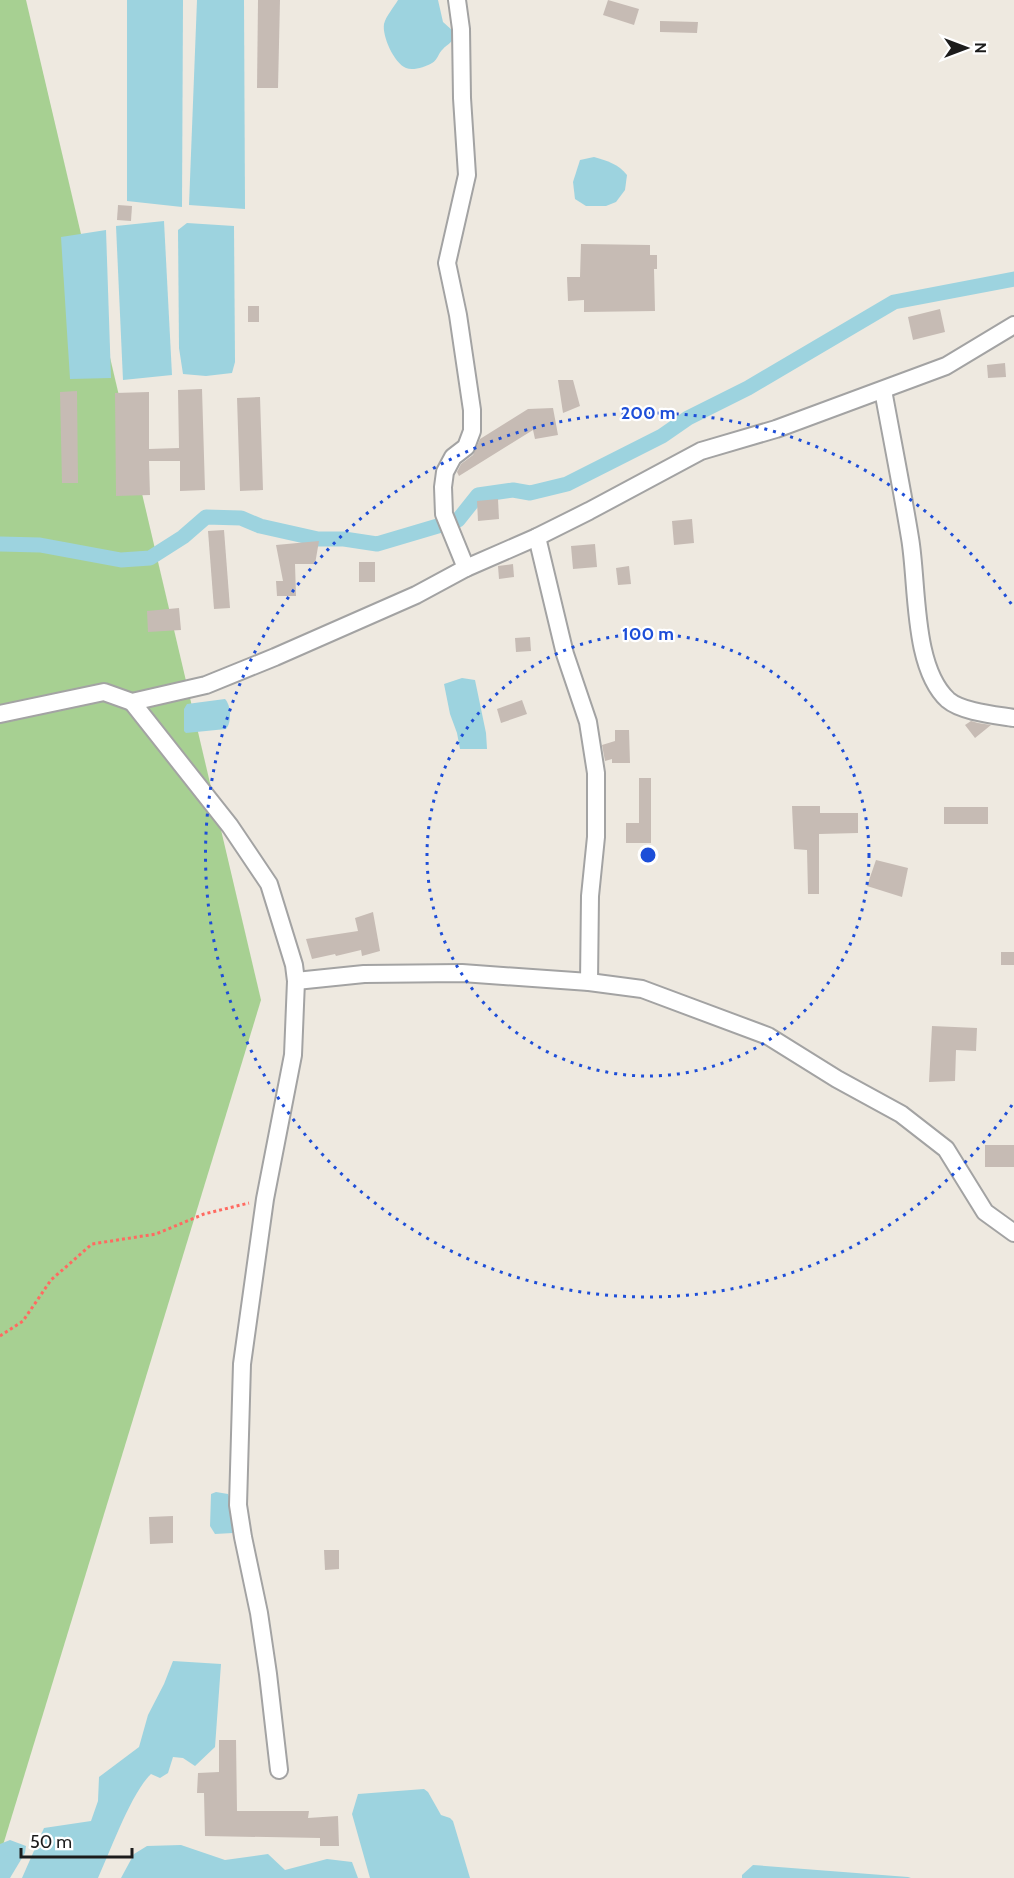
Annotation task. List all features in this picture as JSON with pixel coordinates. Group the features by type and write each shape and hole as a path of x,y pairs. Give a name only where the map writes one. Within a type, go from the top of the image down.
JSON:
{"street":[{"path":"457,0 461,29 462,98 467,175 447,263 458,315 472,410 472,431 466,447 453,457 445,472 442,487 444,514 466,568"},
{"path":"132,702 206,685 275,657 416,595 466,568 537,537 701,451 777,429 946,366 1014,325"},
{"path":"883,390 911,542 924,655 932,681 950,702 969,709 1014,718"},
{"path":"537,537 565,654 588,722 596,773 596,837 590,896 589,982"},
{"path":"0,714 104,692 132,702 230,826 269,884 294,965 296,981 293,1055 265,1199 243,1364 238,1505 259,1613 279,1770"},
{"path":"296,981 364,974 462,973 589,982 642,989 768,1036 837,1079 901,1114 946,1149 985,1212 1014,1233"}],"path":[{"path":"0,1336 23,1321 51,1280 92,1244 156,1234 204,1214 265,1199"}],"green space":[{"path":"0,0 26,0 261,1000 0,1855"}],"water":[{"path":"127,0 183,0 182,207 127,201"},
{"path":"197,0 244,0 245,209 189,205"},
{"path":"398,0 438,0 443,22 453,31 451,42 441,51 436,60 423,67 406,68 397,61 390,49 384,24"},
{"path":"594,157 612,163 627,175 625,190 616,202 606,206 586,206 575,199 573,182 580,160"},
{"path":"164,221 172,375 123,380 116,226"},
{"path":"187,223 234,226 235,362 232,373 206,376 183,374 179,348 178,230"},
{"path":"106,230 111,378 70,379 61,237"},
{"path":"462,678 475,680 487,749 460,749 444,684"},
{"path":"225,699 229,705 230,714 226,729 186,733 184,731 184,709 187,704"},
{"path":"216,1492 228,1494 235,1527 233,1533 215,1534 210,1526 211,1494"},
{"path":"173,1661 221,1664 215,1747 195,1766 183,1758 173,1757 168,1773 160,1778 151,1774 143,1783 129,1808 98,1878 22,1878 44,1828 91,1821 98,1801 99,1777 139,1747 148,1715"},
{"path":"424,1789 441,1815 453,1821 470,1878 370,1878 352,1814 358,1794"},
{"path":"10,1840 26,1846 25,1853 10,1878 0,1878 0,1844"},
{"path":"181,1845 225,1860 268,1854 285,1870 327,1859 352,1862 358,1878 121,1878 134,1854 147,1846"},
{"path":"753,1865 911,1878 742,1878 742,1875"}],"building":[{"path":"258,0 280,0 278,88 257,88"},
{"path":"608,0 639,9 634,25 603,15"},
{"path":"660,21 698,22 697,33 660,32"},
{"path":"118,205 132,206 131,221 117,220"},
{"path":"581,244 650,245 650,255 657,255 657,269 654,269 655,311 584,312 584,300 568,301 567,277 580,277"},
{"path":"248,306 259,306 259,322 248,322"},
{"path":"940,309 945,332 913,340 908,317"},
{"path":"1005,363 1006,377 988,378 987,365"},
{"path":"558,380 573,380 580,406 563,413"},
{"path":"202,389 205,490 180,491 180,461 149,461 150,495 116,496 115,393 149,392 149,449 179,448 178,390"},
{"path":"77,391 78,483 62,483 60,392"},
{"path":"260,397 263,490 240,491 237,398"},
{"path":"553,408 558,435 535,439 533,430 459,476 457,472 461,464 473,455 480,439 528,409"},
{"path":"498,499 499,519 478,521 477,501"},
{"path":"692,519 694,543 674,545 672,521"},
{"path":"224,530 230,608 214,609 208,531"},
{"path":"319,541 315,564 295,564 296,596 277,596 276,581 283,581 276,545"},
{"path":"595,544 597,567 573,569 571,546"},
{"path":"359,562 375,562 375,582 359,582"},
{"path":"513,564 514,577 499,579 498,566"},
{"path":"629,566 631,584 618,585 616,568"},
{"path":"179,608 181,630 148,632 147,611"},
{"path":"530,637 531,651 516,652 515,638"},
{"path":"522,700 527,714 501,723 497,709"},
{"path":"971,721 991,725 975,738 965,725"},
{"path":"615,730 629,730 630,763 612,763 612,759 605,761 602,745 615,741"},
{"path":"639,778 651,778 651,843 626,843 626,823 639,823"},
{"path":"792,806 820,806 820,813 858,813 858,833 819,834 819,894 808,894 807,850 794,849"},
{"path":"944,807 988,807 988,824 944,824"},
{"path":"876,860 908,868 902,897 867,886"},
{"path":"373,912 380,951 362,956 361,950 312,959 306,939 358,931 355,918"},
{"path":"1001,952 1014,952 1014,965 1001,965"},
{"path":"932,1026 977,1028 976,1051 956,1050 955,1081 929,1082"},
{"path":"985,1145 1014,1145 1014,1167 985,1167"},
{"path":"173,1516 173,1543 150,1544 149,1517"},
{"path":"324,1550 339,1550 339,1569 325,1570"},
{"path":"219,1740 236,1740 237,1811 309,1811 308,1818 338,1816 339,1846 320,1846 320,1838 205,1836 204,1793 197,1793 198,1773 219,1772"}],"waterway":[{"path":"0,544 40,545 121,560 150,558 183,537 206,517 241,518 260,526 318,539 344,539 377,544 458,520 478,495 513,490 530,493 567,484 662,436 688,418 748,388 894,302 1014,279"}]}
